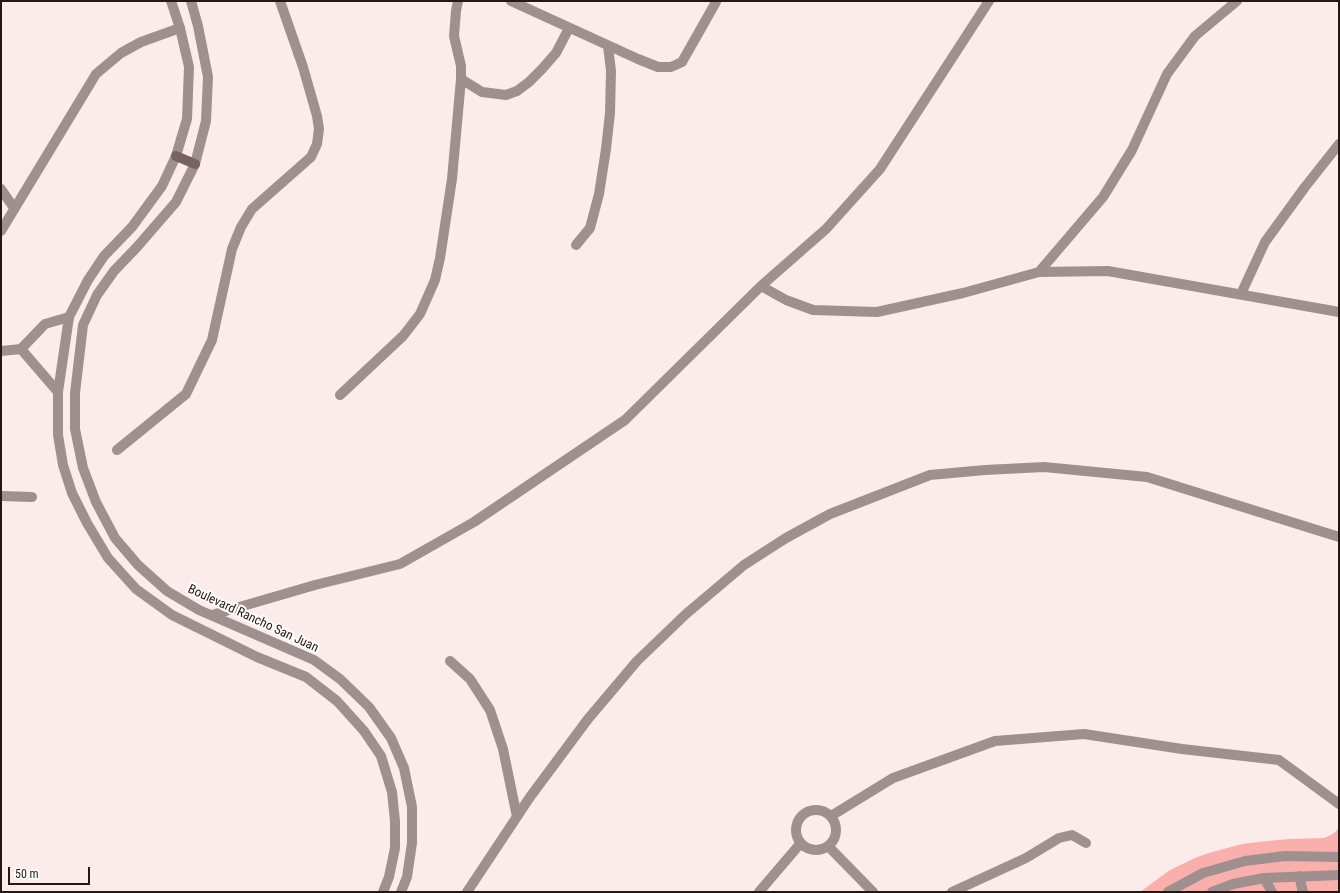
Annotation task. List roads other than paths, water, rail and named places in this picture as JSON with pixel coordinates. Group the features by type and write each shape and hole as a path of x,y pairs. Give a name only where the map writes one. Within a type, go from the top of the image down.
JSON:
{"main road":[{"path":"176,156 195,164"}],"street":[{"path":"171,1 180,28 189,67 187,120 176,156 162,186 132,227 104,256 88,280 69,317 58,392 58,434 63,465 75,499 87,523 108,558 136,589 172,615 257,657 306,677 337,701 369,737 381,756 392,792 395,821 395,848 389,877 383,892"},
{"name":"Boulevard Rancho San Juan","path":"191,1 198,26 208,77 206,121 195,164 176,202 114,271 97,295 91,307 84,325 75,393 74,429 85,475 96,502 115,538 138,565 167,591 199,610 314,660 340,679 369,707 391,738 404,768 412,807 412,843 407,876 401,892"},
{"path":"117,450 186,394 212,340 232,249 240,227 252,209 311,157 317,144 319,129 317,116 303,67 280,1"},
{"path":"340,395 403,336 420,314 435,280 440,258 452,179 461,79 461,66 454,36 458,1"},
{"path":"511,1 608,46 658,66 671,67 682,62 716,2"},
{"path":"212,616 315,585 400,564 474,522 625,420 761,286 826,229 880,170 989,1"},
{"path":"1039,272 1103,197 1132,150 1167,74 1196,36 1237,1"},
{"path":"1,231 96,74 121,53 141,42 180,28"},
{"path":"461,79 482,92 506,95 517,91 529,82 556,53 569,28"},
{"path":"576,245 590,228 599,194 610,112 611,71 608,46"},
{"path":"1241,294 1265,242 1305,187 1339,144"},
{"path":"1,189 14,208"},
{"path":"761,286 786,300 813,310 877,312 963,293 1039,272 1108,271 1339,312"},
{"path":"1,351 21,349 45,324 69,317"},
{"path":"21,349 58,392"},
{"path":"467,892 517,817 588,719 637,661 686,614 744,565 786,538 830,514 930,475 1044,466 1147,477 1339,537"},
{"path":"1,496 32,497"},
{"path":"450,661 470,679 490,710 503,749 517,817"},
{"path":"831,816 893,778 995,741 1084,734 1182,749 1280,760 1339,804"},
{"path":"820,810 831,816 836,826 836,837 830,847 814,852 800,844 794,832 797,820 807,811 820,810"},
{"path":"952,892 1026,858 1059,838 1072,835 1086,843"},
{"path":"758,892 800,844"},
{"path":"830,847 873,892"},
{"path":"1168,892 1203,873 1245,860 1285,856 1339,857"},
{"path":"1212,892 1233,884 1264,878 1339,875"},
{"path":"1299,876 1303,892"},
{"path":"1264,878 1272,892"}]}
